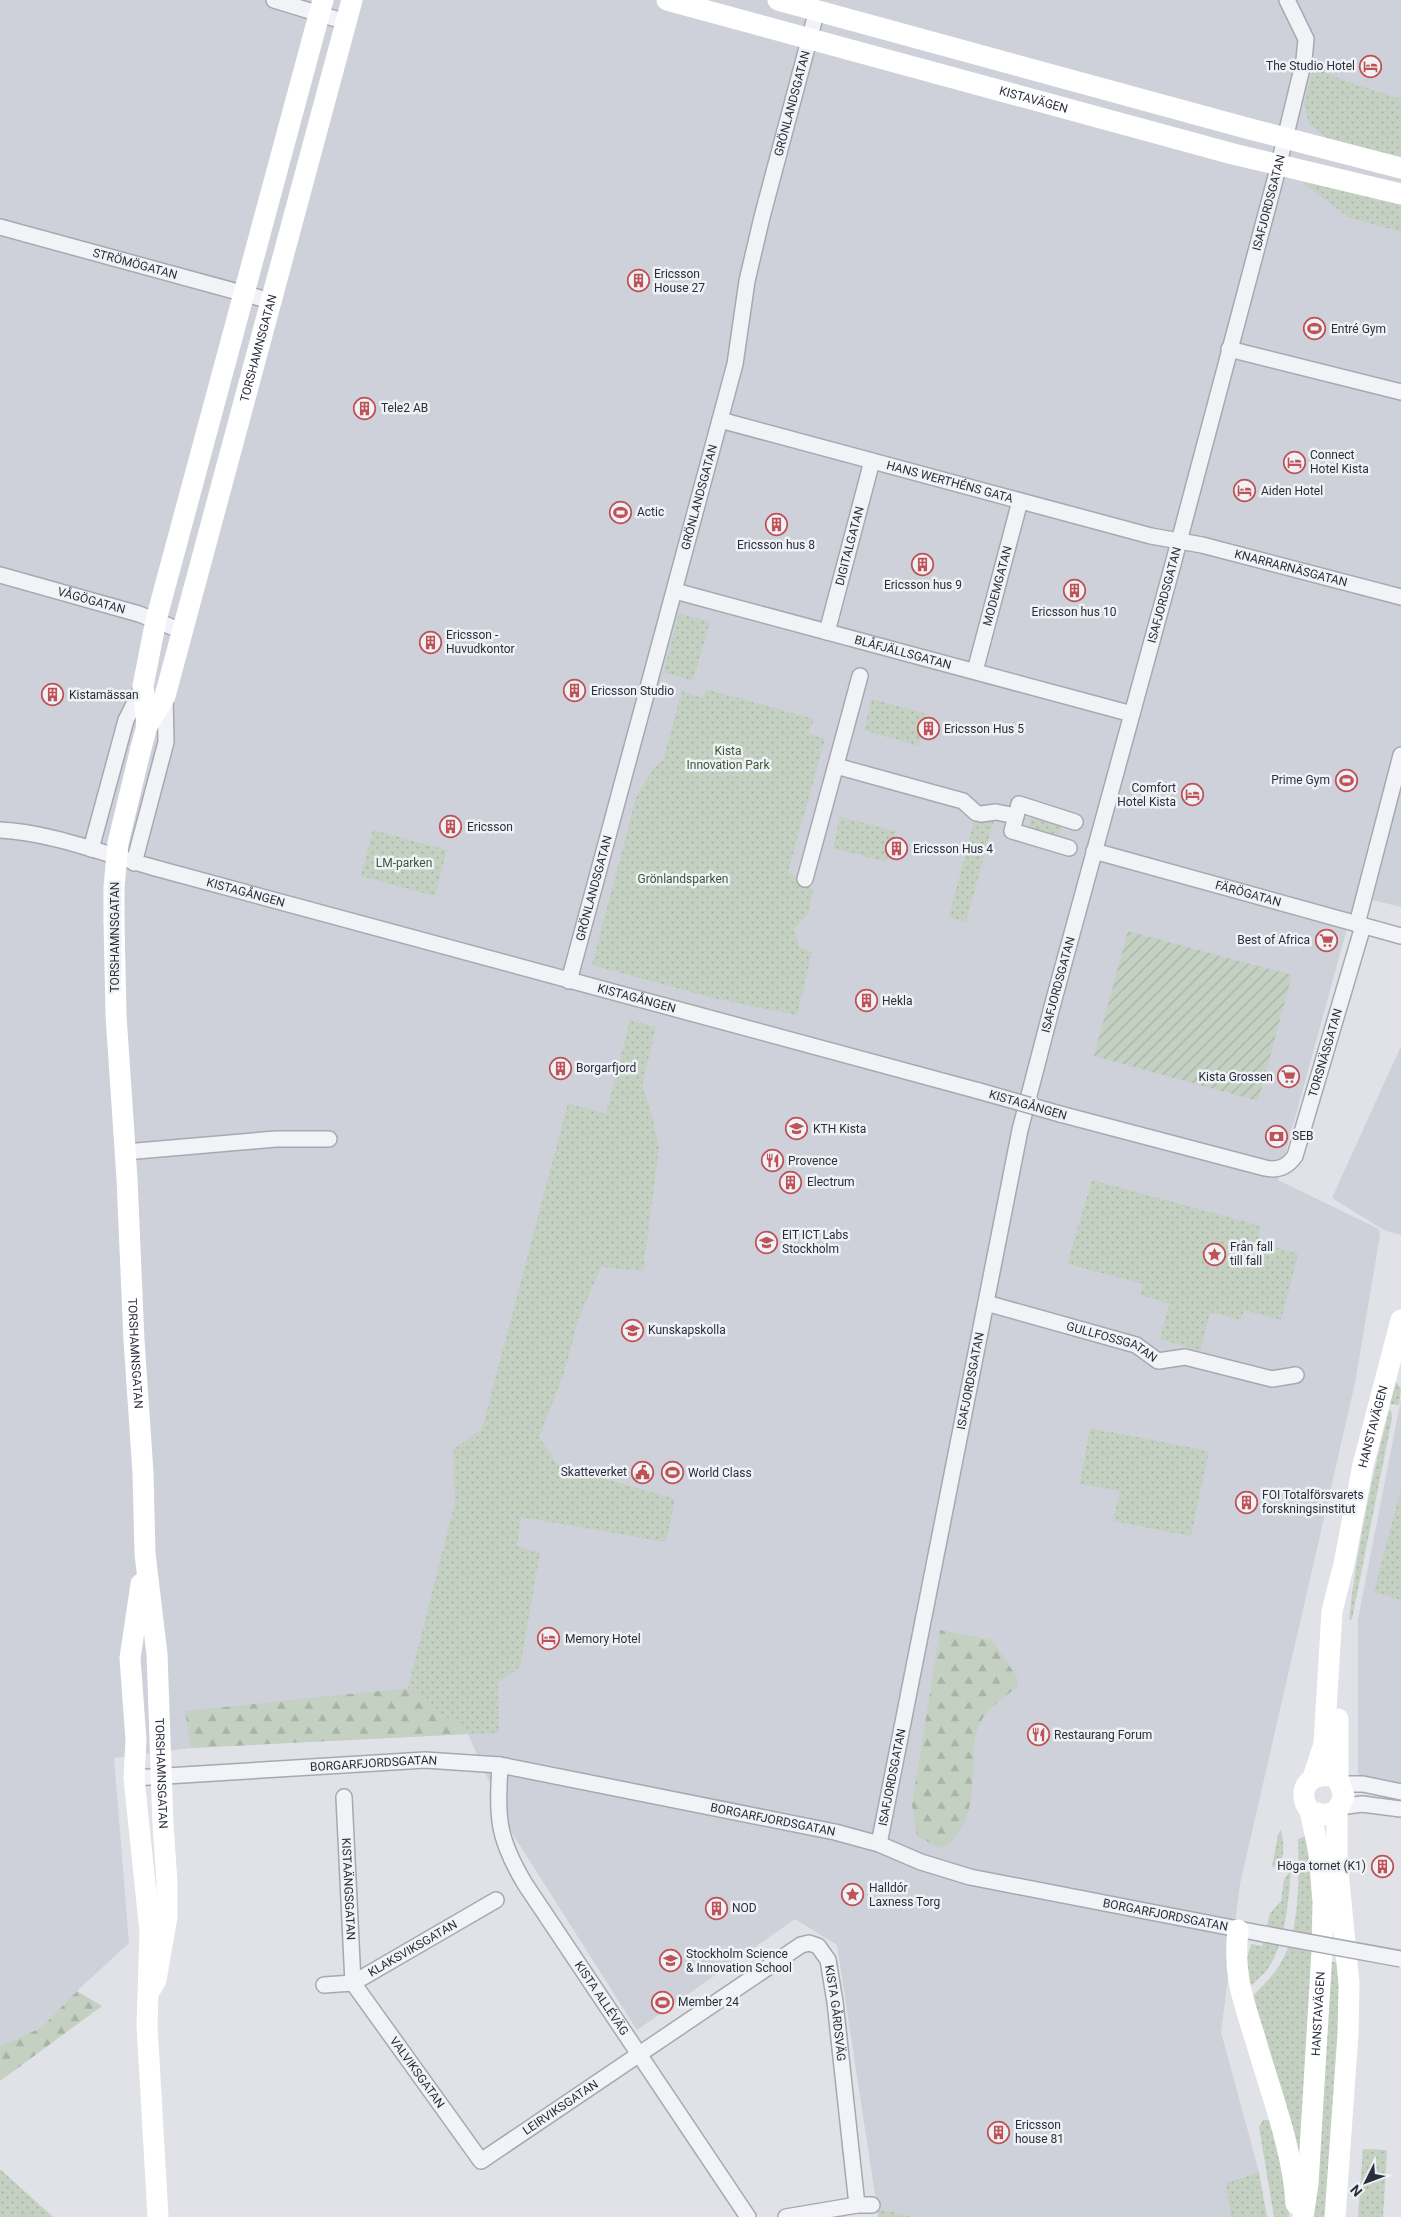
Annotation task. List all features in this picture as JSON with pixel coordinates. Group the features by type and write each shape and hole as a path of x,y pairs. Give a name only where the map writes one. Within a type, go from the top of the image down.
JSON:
{"street":[{"path":"274,0 321,7 346,22"},
{"name":"TORSHAMNSGATAN","path":"134,863 166,742 165,696 352,0"},
{"name":"KISTAVÄGEN","path":"667,0 1122,124 1278,165 1401,194"},
{"path":"778,0 1401,168"},
{"name":"ISAFJORDSGATAN","path":"879,1844 1020,1130 1179,541 1304,60 1306,39 1287,0"},
{"name":"TORSHAMNSGATAN","path":"91,849 126,720 143,686 156,620 321,7"},
{"name":"GRÖNLANDSGATAN","path":"569,982 735,364 747,281 817,10"},
{"path":"974,84 981,55"},
{"path":"1122,124 1130,96"},
{"name":"STRÖMÖGATAN","path":"0,227 271,301"},
{"path":"1229,349 1401,392"},
{"name":"HANS WERTHÉNS GATA","path":"720,420 1151,536 1179,541"},
{"name":"DIGITALGATAN","path":"828,632 872,461"},
{"name":"MODEMGATAN","path":"975,671 1020,501"},
{"name":"KNARRARNÄSGATAN","path":"1179,541 1401,597"},
{"name":"VÅGÖGATAN","path":"0,575 156,620 182,631"},
{"name":"BLÅFJÄLLSGATAN","path":"675,591 1132,714"},
{"path":"805,879 860,676"},
{"name":"TORSHAMNSGATAN","path":"143,686 147,726"},
{"name":"TORSHAMNSGATAN","path":"150,1990 156,1980 166,1917 167,1883 162,1824 163,1777 157,1654 145,1554 143,1473 116,1015 114,888 118,843 141,748 147,726 165,696"},
{"path":"1360,925 1401,755"},
{"path":"836,766 963,801 978,814 996,812 1016,816"},
{"path":"1069,848 1012,831 1019,804 1075,822"},
{"name":"KISTAGÅNGEN","path":"0,830 16,830 91,849 134,863 569,982 1273,1170"},
{"name":"FÄRÖGATAN","path":"1094,851 1401,936"},
{"name":"TORSNÄSGATAN","path":"1273,1170 1289,1165 1295,1156 1360,925"},
{"path":"125,1152 276,1139 329,1139"},
{"name":"GULLFOSSGATAN","path":"986,1303 1136,1344 1158,1361 1184,1357 1272,1379 1296,1375"},
{"name":"HANSTAVÄGEN","path":"1304,2217 1323,1912 1319,1852 1310,1811 1306,1806 1304,1790 1313,1778 1324,1744 1332,1612 1344,1564 1363,1465 1401,1320"},
{"name":"TORSHAMNSGATAN","path":"145,1554 130,1658 136,1740 134,1778 150,1932 148,1978 150,1990 147,2025 158,2217"},
{"name":"HANSTAVÄGEN","path":"1334,2217 1348,2034 1349,1984 1337,1861 1339,1809 1344,1796 1340,1782 1338,1695 1346,1586 1344,1564"},
{"name":"BORGARFJORDSGATAN","path":"134,1778 425,1760 500,1765 835,1832 879,1844 920,1862 970,1877 1238,1930 1401,1959"},
{"name":"KISTA ALLÉVÄG","path":"500,1765 498,1814 502,1835 510,1859 748,2217"},
{"path":"1313,1778 1325,1775 1340,1782 1363,1784 1401,1792"},
{"name":"KISTAÄNGSGATAN","path":"344,1797 353,1983"},
{"path":"1310,1811 1324,1816 1339,1809 1362,1804 1401,1809"},
{"name":"KLAKSVIKSGATAN","path":"324,1985 353,1983 496,1900"},
{"path":"1238,1930 1235,1952 1237,1977 1278,2116 1295,2186 1297,2217"},
{"name":"KISTA GÅRDSVÄG","path":"640,2055 801,1945 809,1943 818,1946 828,1960 865,2205 786,2217"},
{"name":"VALVIKSGATAN","path":"353,1983 481,2161"},
{"name":"LEIRVIKSGATAN","path":"481,2161 640,2055"}],"shaded area":[{"path":"0,0 1401,0 1401,907 1356,896 1278,1180 1379,1229 1380,1235 1355,1383 1240,1884 1221,2032 1259,2172 1227,2183 1231,2217 913,2217 877,2208 837,1945 795,1919 637,2030 512,1833 468,1734 191,1748 114,1758 129,1943 77,1991 41,2028 0,2046"},
{"path":"1401,1046 1401,1235 1384,1230 1332,1198"},
{"path":"1401,1399 1401,1788 1358,1777 1358,1619"}],"green space":[{"path":"1313,67 1345,81 1401,99 1401,158 1327,138 1309,124 1304,104"},
{"path":"1303,183 1333,185 1401,204 1401,232 1348,217"},
{"path":"679,613 710,622 693,681 664,671"},
{"path":"706,689 814,719 808,733 825,739 788,872 813,889 808,914 794,929 799,947 812,952 797,1015 717,999 592,965 636,798 653,769 663,760 682,691 703,698"},
{"path":"872,699 927,714 919,746 864,730"},
{"path":"996,812 966,922 949,917 976,813"},
{"path":"1032,812 1063,822 1057,841 1027,833"},
{"path":"840,817 896,831 886,862 833,848"},
{"name":"LM-parken","path":"373,830 447,850 435,896 361,876"},
{"path":"1128,931 1292,975 1258,1101 1094,1056"},
{"path":"630,1020 656,1027 642,1085 651,1111 659,1148 643,1271 601,1267 578,1320 564,1373 539,1437 558,1465 675,1499 666,1542 521,1517 517,1546 540,1553 520,1667 498,1683 499,1733 468,1734 408,1688 455,1502 453,1450 482,1429 568,1103 606,1114"},
{"path":"1092,1180 1261,1226 1258,1242 1298,1254 1281,1320 1244,1310 1241,1320 1210,1312 1200,1351 1160,1339 1169,1304 1140,1295 1143,1284 1067,1264"},
{"path":"1396,1382 1401,1389 1399,1405 1390,1404"},
{"path":"1391,1410 1392,1418 1352,1619 1349,1620 1365,1515 1382,1437 1389,1411"},
{"path":"1090,1428 1209,1451 1191,1536 1113,1521 1120,1491 1080,1484"},
{"path":"1401,1489 1401,1600 1374,1592"},
{"path":"940,1630 992,1640 1017,1677 1018,1687 992,1707 983,1717 977,1729 974,1742 972,1787 966,1818 957,1835 940,1848 917,1836 912,1805"},
{"path":"408,1688 468,1734 191,1748 185,1711"},
{"path":"1281,1829 1282,1856 1277,1865 1272,1867 1278,1835"},
{"path":"1305,1836 1317,1910 1301,2171 1251,1998 1277,1969 1285,1956 1291,1940 1297,1906 1298,1839"},
{"path":"1291,1871 1285,1923 1278,1949 1266,1971 1249,1987 1246,1961 1251,1944 1262,1946 1270,1913 1281,1901 1284,1879"},
{"path":"1327,1962 1339,1962 1341,2014 1327,2217 1310,2217"},
{"path":"77,1991 102,2006 0,2081 0,2046 41,2028"},
{"path":"1263,2120 1270,2120 1289,2187 1289,2217 1274,2217 1259,2127"},
{"path":"1363,2149 1387,2150 1383,2217 1358,2217"},
{"path":"0,2169 53,2217 0,2217"},
{"path":"1259,2172 1267,2217 1231,2217 1226,2183"},
{"path":"877,2208 913,2217 878,2217"}],"place":[{"name":"The Studio Hotel","path":"1371,66"},
{"name":"Ericsson House 27","path":"638,281"},
{"name":"Entré Gym","path":"1315,329"},
{"name":"Tele2 AB","path":"365,408"},
{"name":"Connect Hotel Kista","path":"1294,462"},
{"name":"Aiden Hotel","path":"1245,491"},
{"name":"Actic","path":"621,512"},
{"name":"Ericsson hus 8","path":"776,524"},
{"name":"Ericsson hus 9","path":"923,564"},
{"name":"Ericsson hus 10","path":"1074,591"},
{"name":"Ericsson - Huvudkontor","path":"430,642"},
{"name":"Ericsson Studio","path":"575,691"},
{"name":"Kistamässan","path":"53,695"},
{"name":"Ericsson Hus 5","path":"928,729"},
{"name":"Prime Gym","path":"1346,780"},
{"name":"Comfort Hotel Kista","path":"1192,795"},
{"name":"Ericsson","path":"451,827"},
{"name":"Ericsson Hus 4","path":"897,849"},
{"name":"Best of Africa","path":"1326,940"},
{"name":"Hekla","path":"866,1001"},
{"name":"Borgarfjord","path":"560,1068"},
{"name":"Kista Grossen","path":"1289,1077"},
{"name":"KTH Kista","path":"797,1129"},
{"name":"SEB","path":"1276,1136"},
{"name":"Provence","path":"772,1161"},
{"name":"Electrum","path":"791,1182"},
{"name":"EIT ICT Labs Stockholm","path":"766,1242"},
{"name":"Från fall till fall","path":"1214,1254"},
{"name":"Kunskapskolla","path":"632,1330"},
{"name":"Skatteverket","path":"643,1472"},
{"name":"World Class","path":"672,1473"},
{"name":"FOI Totalförsvarets forskningsinstitut","path":"1246,1502"},
{"name":"Memory Hotel","path":"549,1639"},
{"name":"Restaurang Forum","path":"1038,1735"},
{"name":"Höga tornet (K1)","path":"1382,1866"},
{"name":"Halldór Laxness Torg","path":"853,1895"},
{"name":"NOD","path":"716,1908"},
{"name":"Stockholm Science & Innovation School","path":"670,1961"},
{"name":"Member 24","path":"662,2002"},
{"name":"Ericsson house 81","path":"999,2132"}],"park label":[{"name":"Kista Innovation Park","path":"728,758"},
{"name":"Grönlandsparken","path":"683,879"}]}
